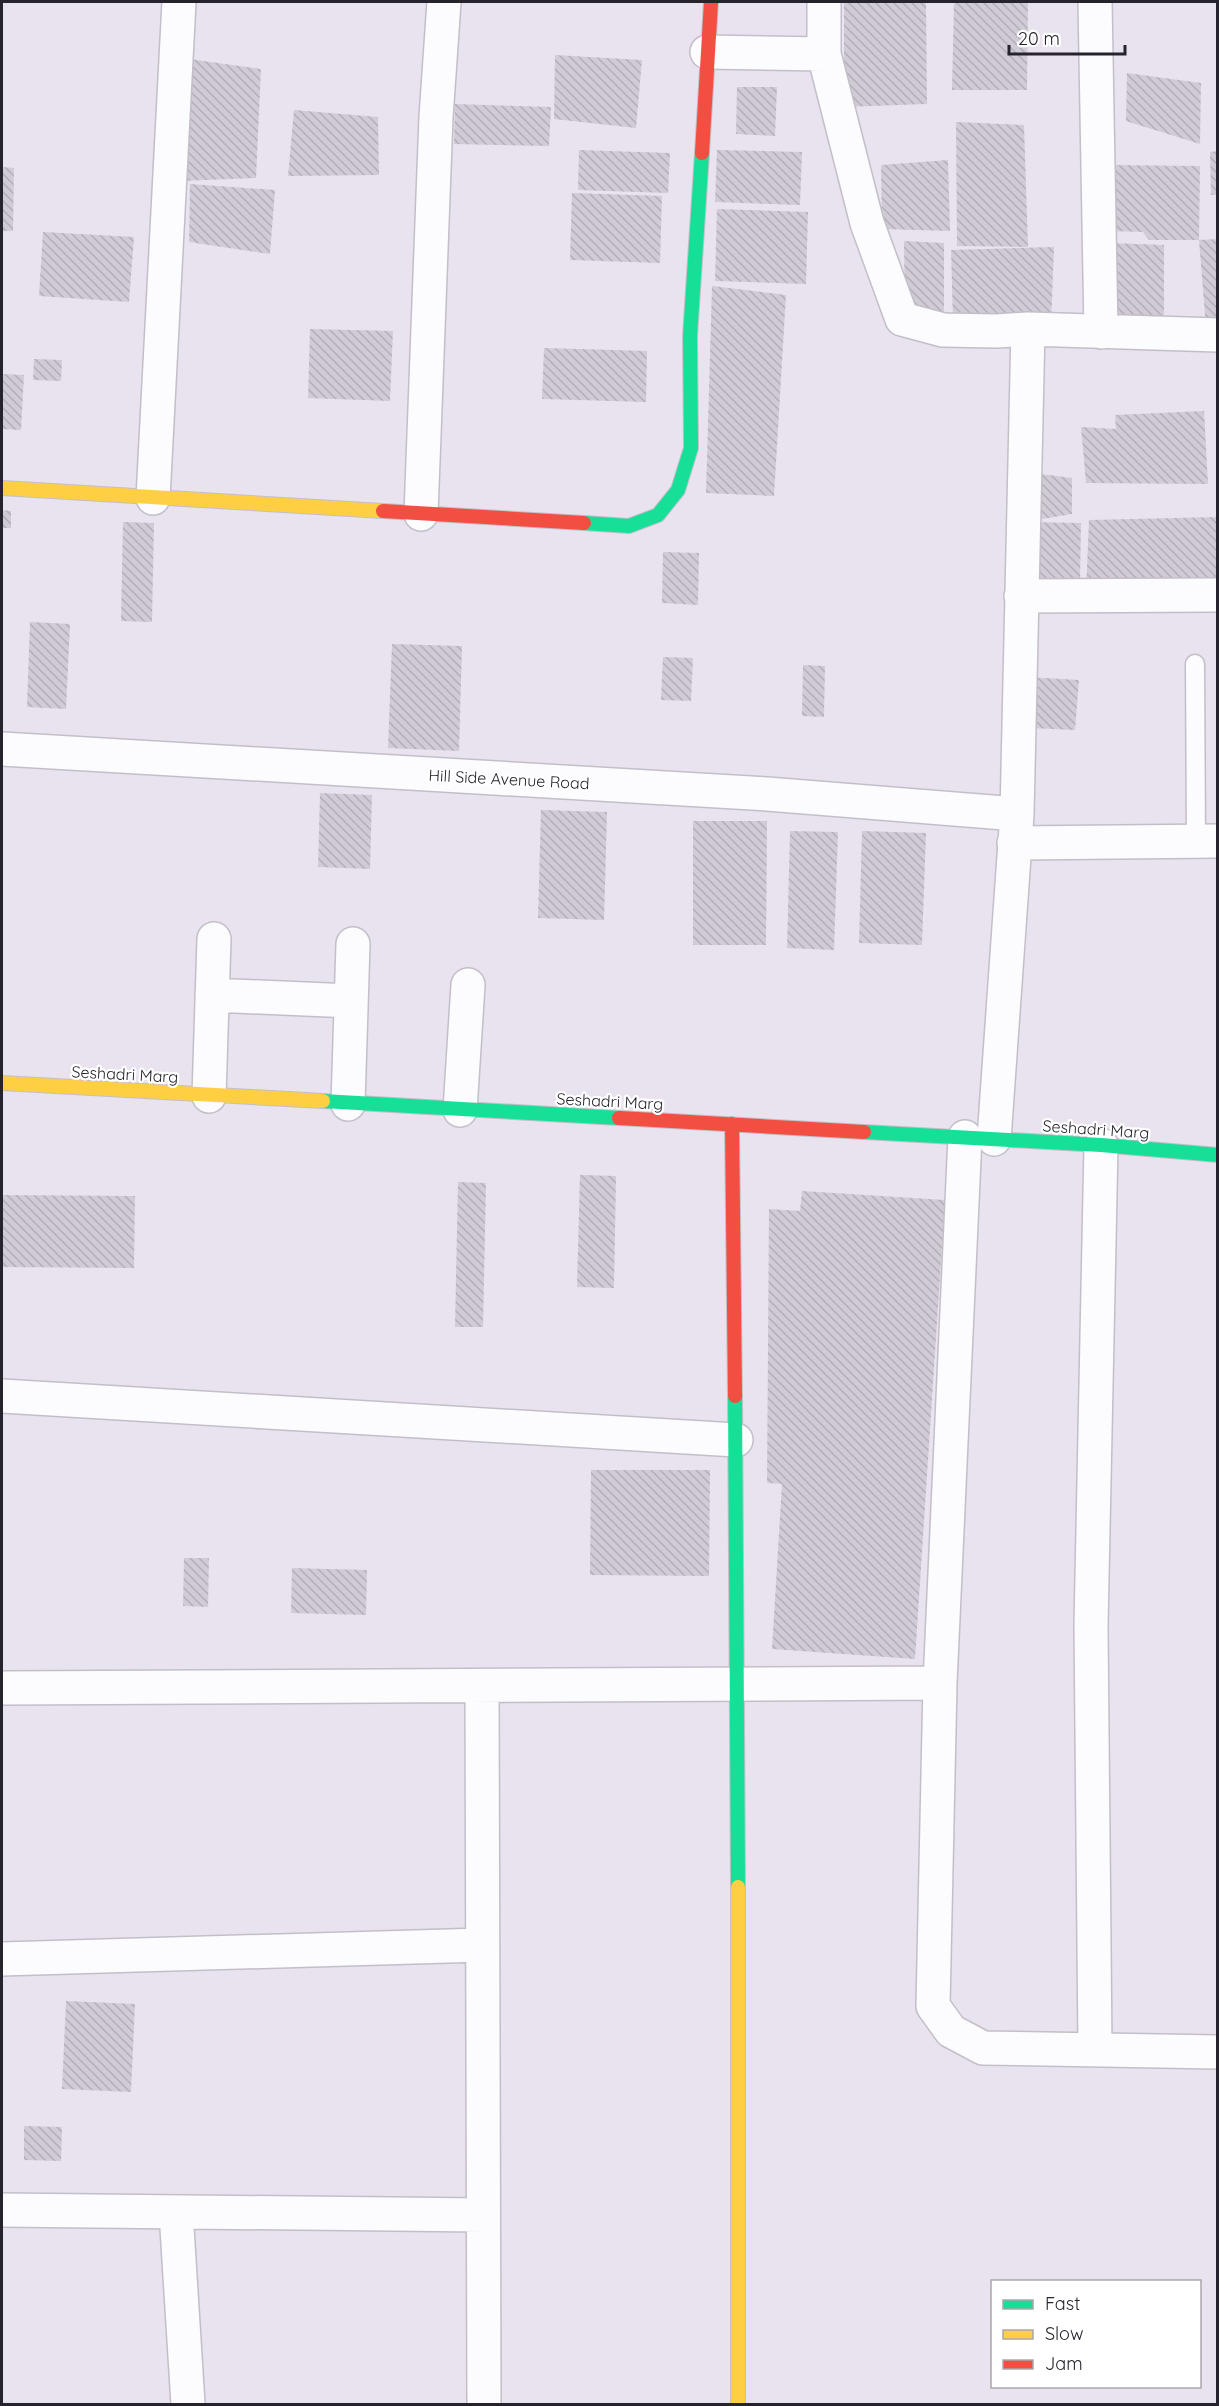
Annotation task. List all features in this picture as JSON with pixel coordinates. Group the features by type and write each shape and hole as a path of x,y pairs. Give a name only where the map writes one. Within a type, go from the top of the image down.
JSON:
{"street":[{"path":"153,498 179,2"},
{"path":"420,514 436,117 444,2"},
{"path":"2,488 629,526 658,515 678,490 691,448 690,336 711,2"},
{"path":"824,2 824,54 867,223 902,319 943,330 997,332 1028,329 1218,335"},
{"path":"1095,2 1101,332"},
{"path":"707,52 824,54"},
{"path":"1028,329 1016,829 980,1138 939,1683 933,2006 951,2031 983,2048 1218,2052"},
{"path":"1022,596 1218,595"},
{"name":"Hill Side Avenue Road","path":"2,748 767,794 1016,829 1207,841"},
{"path":"209,1096 214,939"},
{"path":"348,1104 353,944"},
{"path":"460,1110 468,985"},
{"path":"212,995 351,1001"},
{"name":"Seshadri Marg","path":"2,1083 1101,1144 1218,1155"},
{"path":"732,1124 738,1684 738,2404"},
{"path":"1095,2050 1091,1625 1101,1144"},
{"path":"2,1396 736,1440"},
{"path":"2,1688 939,1683"},
{"path":"482,1686 484,2404"},
{"path":"2,1959 482,1945"},
{"path":"2,2210 483,2215"},
{"path":"176,2212 188,2404"}],"lane":[{"path":"1195,664 1207,841"}],"building":[{"path":"844,2 926,2 927,104 844,107"},
{"path":"954,2 1028,2 1027,90 952,90"},
{"path":"555,55 642,60 636,128 554,119"},
{"path":"189,59 261,69 256,178 182,181"},
{"path":"1127,73 1201,83 1200,144 1126,121"},
{"path":"737,87 777,87 775,136 736,134"},
{"path":"455,104 551,107 549,146 454,144"},
{"path":"294,110 378,117 379,175 288,176"},
{"path":"956,122 1024,125 1028,247 957,246"},
{"path":"579,150 670,153 668,193 578,190"},
{"path":"717,150 802,152 800,205 715,202"},
{"path":"1218,151 1218,195 1211,195 1210,152"},
{"path":"948,160 950,231 882,229 881,165"},
{"path":"1110,165 1200,166 1199,240 1149,240 1143,232 1110,231"},
{"path":"2,167 14,168 13,231 2,231"},
{"path":"190,184 275,190 270,254 189,242"},
{"path":"572,193 662,196 660,263 570,260"},
{"path":"717,209 808,212 806,284 715,281"},
{"path":"43,232 134,237 129,302 39,296"},
{"path":"1218,239 1218,327 1206,327 1199,240"},
{"path":"904,241 944,243 944,315 905,313"},
{"path":"1111,243 1164,245 1164,316 1115,315"},
{"path":"1054,247 1051,325 953,322 951,250"},
{"path":"712,286 786,295 774,496 706,493"},
{"path":"310,329 393,331 390,401 308,398"},
{"path":"544,348 647,351 646,402 542,399"},
{"path":"34,359 62,360 61,381 33,380"},
{"path":"2,374 24,375 21,430 2,429"},
{"path":"1204,411 1208,484 1086,483 1081,427 1116,429 1115,415"},
{"path":"1033,473 1072,478 1072,514 1024,522"},
{"path":"2,510 11,511 11,528 2,528"},
{"path":"1218,517 1218,585 1086,592 1089,520"},
{"path":"123,522 154,523 152,622 121,621"},
{"path":"1024,522 1081,523 1080,583 1023,582"},
{"path":"663,552 699,553 698,605 662,603"},
{"path":"30,622 70,624 66,709 27,707"},
{"path":"392,644 462,646 459,751 388,748"},
{"path":"663,657 693,658 691,701 661,700"},
{"path":"803,665 825,666 824,717 802,716"},
{"path":"1029,677 1079,680 1075,730 1030,728"},
{"path":"320,793 372,795 370,869 318,867"},
{"path":"541,810 607,812 604,920 538,918"},
{"path":"693,821 767,821 766,945 693,945"},
{"path":"790,831 838,832 834,950 787,948"},
{"path":"862,831 926,833 922,945 859,943"},
{"path":"580,1175 616,1176 614,1288 577,1287"},
{"path":"458,1182 486,1183 483,1327 455,1327"},
{"path":"802,1191 945,1200 915,1659 772,1649 782,1484 767,1483 769,1209 800,1211"},
{"path":"2,1195 135,1196 134,1268 2,1267"},
{"path":"591,1470 710,1470 709,1576 590,1575"},
{"path":"184,1558 209,1558 208,1607 183,1606"},
{"path":"292,1568 367,1570 366,1615 291,1613"},
{"path":"66,2001 135,2004 131,2092 62,2089"},
{"path":"24,2126 62,2127 61,2161 24,2160"}],"traffic: fast":[{"path":"584,523 629,526 658,515 678,490 691,448 690,336 702,153"},
{"path":"323,1101 619,1118"},
{"path":"864,1132 1101,1145 1218,1155"},
{"path":"735,1396 738,1887"}],"traffic: slow":[{"path":"2,488 383,511"},
{"path":"2,1083 323,1101"},
{"path":"738,1887 738,2404"}],"traffic: jam":[{"path":"702,153 711,2"},
{"path":"383,511 584,523"},
{"path":"619,1118 864,1132"},
{"path":"732,1124 735,1396"}]}
